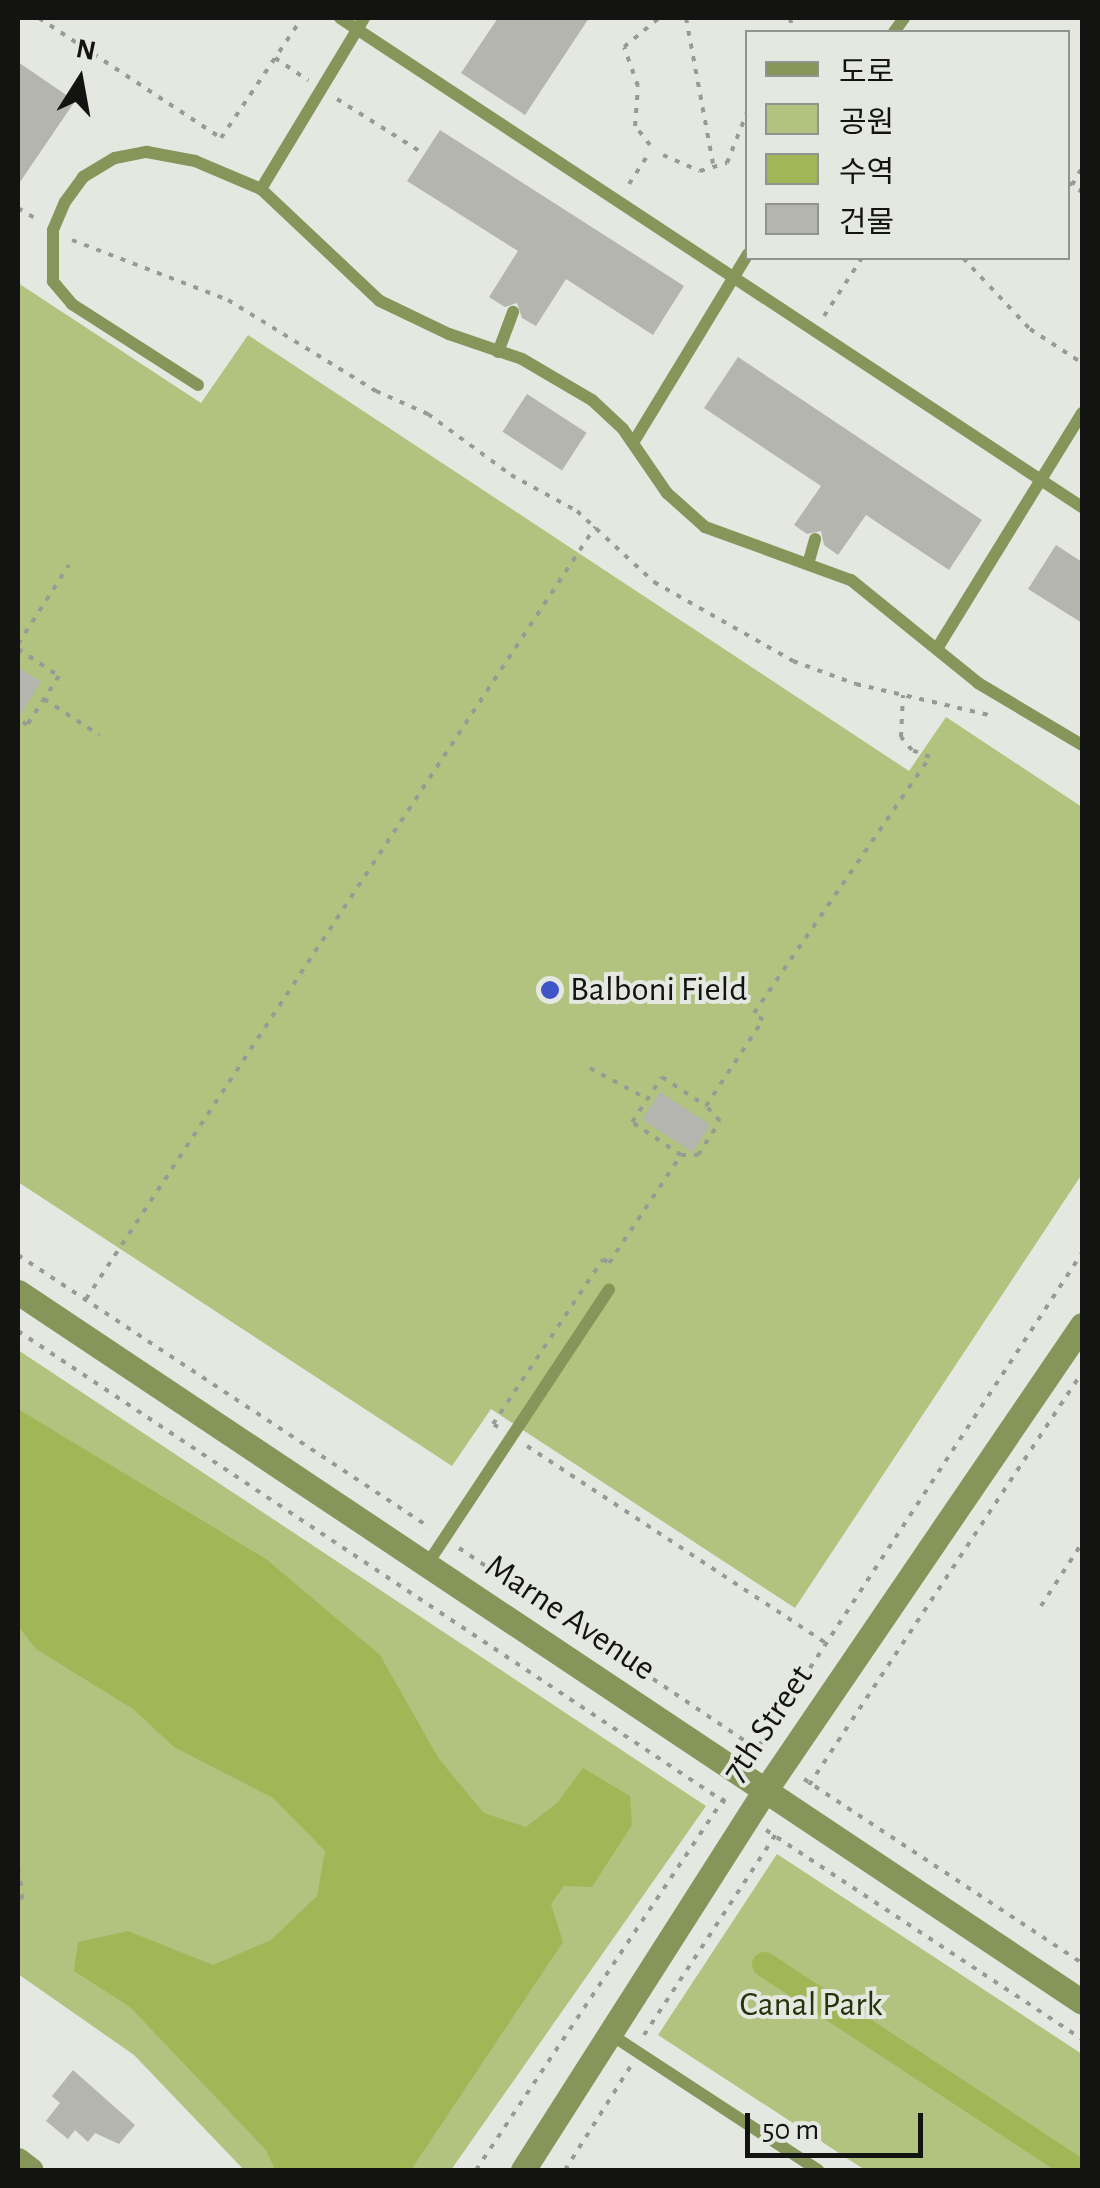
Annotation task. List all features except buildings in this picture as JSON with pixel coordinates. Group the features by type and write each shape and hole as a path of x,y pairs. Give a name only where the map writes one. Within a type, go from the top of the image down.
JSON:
{"street":[{"name":"Marne Avenue","path":"18,1292 1082,2002"},
{"name":"7th Street","path":"523,2170 764,1792 1082,1325"},
{"path":"18,2160 31,2170"}],"lane":[{"path":"340,18 360,23 618,201 1082,508"},
{"path":"261,189 318,86 360,23"},
{"path":"198,386 72,304 53,281 53,230 83,177 115,158 146,152 196,161 261,189 290,210 342,270 380,301 498,352 592,400 632,442 667,493 704,527 851,580 1007,703 1082,745"},
{"path":"632,442 745,258"},
{"path":"498,352 513,312"},
{"path":"938,647 1082,413"},
{"path":"808,564 815,539"},
{"path":"428,1563 609,1290"},
{"path":"610,2034 818,2170"}],"path":[{"path":"39,18 221,138 302,18"},
{"path":"650,145 635,126 638,86 624,47 659,18"},
{"path":"686,18 714,169"},
{"path":"274,58 424,154"},
{"path":"663,155 688,170 714,169 735,155 745,120"},
{"path":"618,201 648,156"},
{"path":"1082,168 1070,184 1082,192"},
{"path":"18,208 53,230 228,300 376,391 428,414 596,526 654,582 793,662 996,717"},
{"path":"814,330 861,260"},
{"path":"965,260 1030,329 1082,362"},
{"path":"86,1299 596,526"},
{"path":"18,718 28,725 59,676 18,646 69,565"},
{"path":"706,1106 764,1020 754,1013 930,756 920,756 901,736 904,695"},
{"path":"44,699 99,735"},
{"path":"590,1068 646,1099"},
{"path":"662,1077 706,1106 720,1121 698,1155 681,1154 632,1122 646,1099 662,1077"},
{"path":"681,1154 494,1424 828,1644"},
{"path":"476,2170 828,1644 1082,1254"},
{"path":"18,1255 1082,1963"},
{"path":"18,1331 1082,2038"},
{"path":"565,2170 624,2082 636,2052 791,1810 1082,1372"},
{"path":"1042,1606 1082,1544"},
{"path":"18,1868 24,1896 18,1904"}],"green space":[{"name":"Balboni Field","path":"18,283 201,403 248,335 909,771 946,717 1082,807 1082,1174 795,1608 491,1409 452,1466 18,1182"},
{"path":"18,1350 706,1806 451,2170 244,2170 134,2055 18,1974"},
{"name":"Canal Park","path":"777,1854 1082,2054 1082,2170 865,2170 658,2035"}],"water":[{"path":"18,1409 266,1559 380,1655 439,1759 484,1813 526,1827 557,1803 583,1768 630,1796 632,1825 592,1887 564,1886 551,1904 563,1942 411,2170 275,2170 266,2150 130,2007 74,1971 78,1942 128,1931 213,1965 271,1940 317,1896 325,1851 273,1798 174,1747 133,1709 36,1649 18,1626"}],"waterway":[{"path":"764,1964 1078,2170"}],"place":[{"name":"Balboni Field","path":"550,990"}]}
